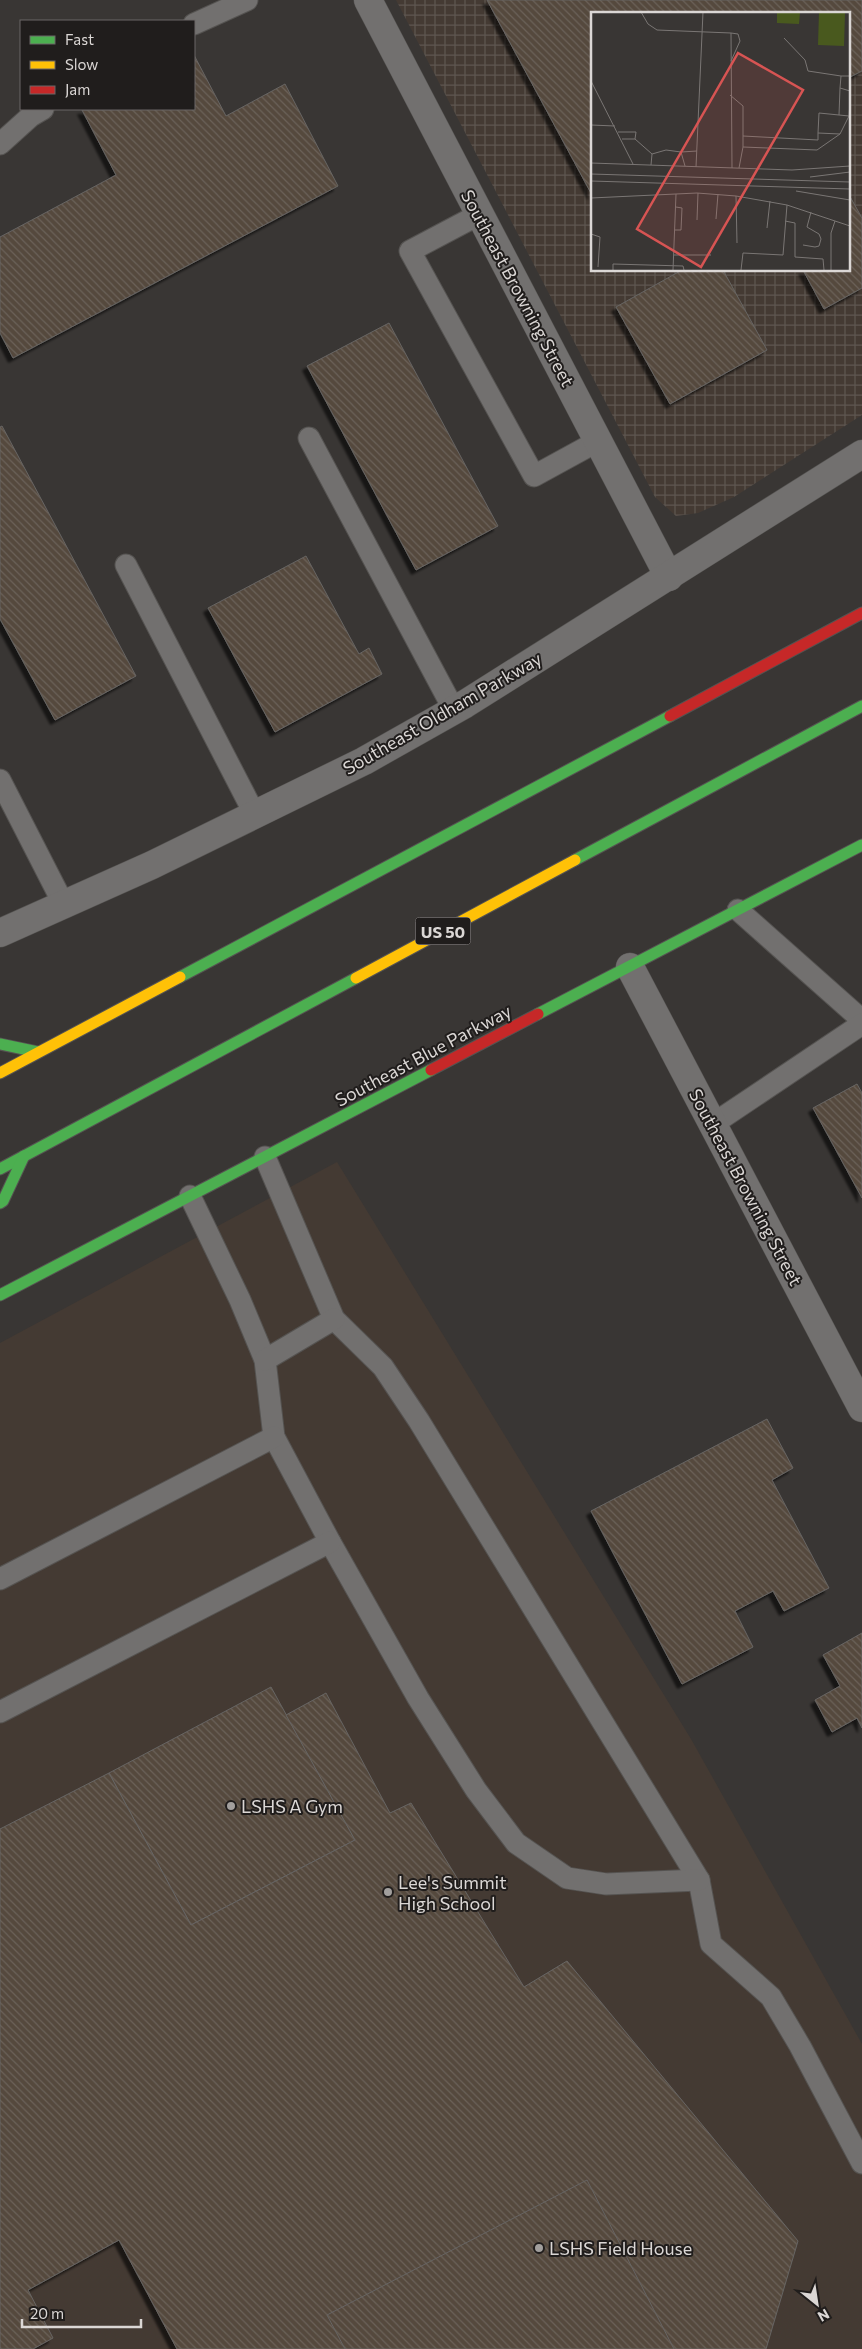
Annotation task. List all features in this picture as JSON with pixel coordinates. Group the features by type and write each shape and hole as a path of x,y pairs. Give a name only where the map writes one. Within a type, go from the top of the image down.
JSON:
{"main road":[{"path":"0,1072 862,613"},
{"name":"US 50","path":"0,1169 862,706"},
{"name":"Southeast Blue Parkway","path":"0,1295 862,845"},
{"path":"0,1044 38,1052"},
{"path":"0,1203 4,1201 24,1156"}],"street":[{"name":"Southeast Browning Street","path":"368,0 669,577"},
{"name":"Southeast Oldham Parkway","path":"0,933 255,815 364,760 454,710 669,577 862,454"},
{"name":"Southeast Browning Street","path":"630,967 862,1408"}],"lane":[{"path":"195,24 247,0"},
{"path":"0,144 31,116 41,110"},
{"path":"480,214 410,251 534,476 598,441"},
{"path":"309,438 454,710"},
{"path":"126,565 255,815"},
{"path":"0,780 64,905"},
{"path":"738,910 862,1020"},
{"path":"712,1124 862,1024"},
{"path":"266,1157 334,1319 383,1367 419,1421 699,1880 711,1944 771,1998 800,2046 862,2163"},
{"path":"190,1196 240,1300 265,1360 274,1437 330,1542 418,1698 476,1790 516,1843 567,1878 606,1884 699,1880"},
{"path":"265,1360 334,1319"},
{"path":"0,1579 274,1437"},
{"path":"0,1712 330,1542"}],"shaded area":[{"path":"396,0 862,0 862,415 734,497 698,513 676,516 655,497"},
{"name":"Lee's Summit High School","path":"337,1162 691,1739 862,2044 862,2349 0,2349 0,1343"}],"building":[{"path":"487,0 862,0 862,71 850,77 850,12 591,12 591,193"},
{"path":"195,57 226,116 285,84 338,186 13,358 0,333 0,237 116,175 82,110 195,110"},
{"path":"850,197 862,218 862,288 824,309 804,271 850,271"},
{"path":"680,271 724,271 767,350 670,404 616,307"},
{"path":"389,323 498,526 416,570 307,366"},
{"path":"2,426 136,676 55,720 0,619 0,427"},
{"path":"306,556 359,654 369,648 382,674 275,732 208,608"},
{"path":"857,1084 862,1093 862,1198 813,1108"},
{"path":"767,1419 793,1468 772,1480 829,1588 784,1611 773,1591 735,1611 753,1647 682,1684 591,1511"},
{"path":"862,1633 862,1728 857,1718 832,1732 815,1700 840,1686 823,1655"},
{"name":"LSHS A Gym","path":"271,1687 355,1840 191,1925 109,1773"},
{"name":"Lee's Summit High School","path":"326,1693 390,1813 411,1803 524,1987 567,1961 798,2241 766,2349 177,2349 119,2240 28,2290 53,2338 33,2349 0,2349 0,1829 109,1773 191,1925 355,1840 286,1715"},
{"name":"LSHS Field House","path":"587,2180 674,2349 345,2349 327,2315"}],"traffic: fast":[{"path":"575,860 862,706"},
{"path":"180,977 670,716"},
{"path":"538,1014 862,845"},
{"path":"0,1169 356,978"},
{"path":"0,1044 38,1052"},
{"path":"0,1295 431,1070"},
{"path":"0,1203 3,1201 24,1156"}],"traffic: slow":[{"path":"356,978 575,860"},
{"path":"0,1073 180,977"}],"traffic: jam":[{"path":"670,716 862,613"},
{"path":"431,1070 538,1014"}],"place":[{"name":"LSHS A Gym","path":"231,1806"},
{"name":"Lee's Summit High School","path":"388,1892"},
{"name":"LSHS Field House","path":"539,2248"}]}
